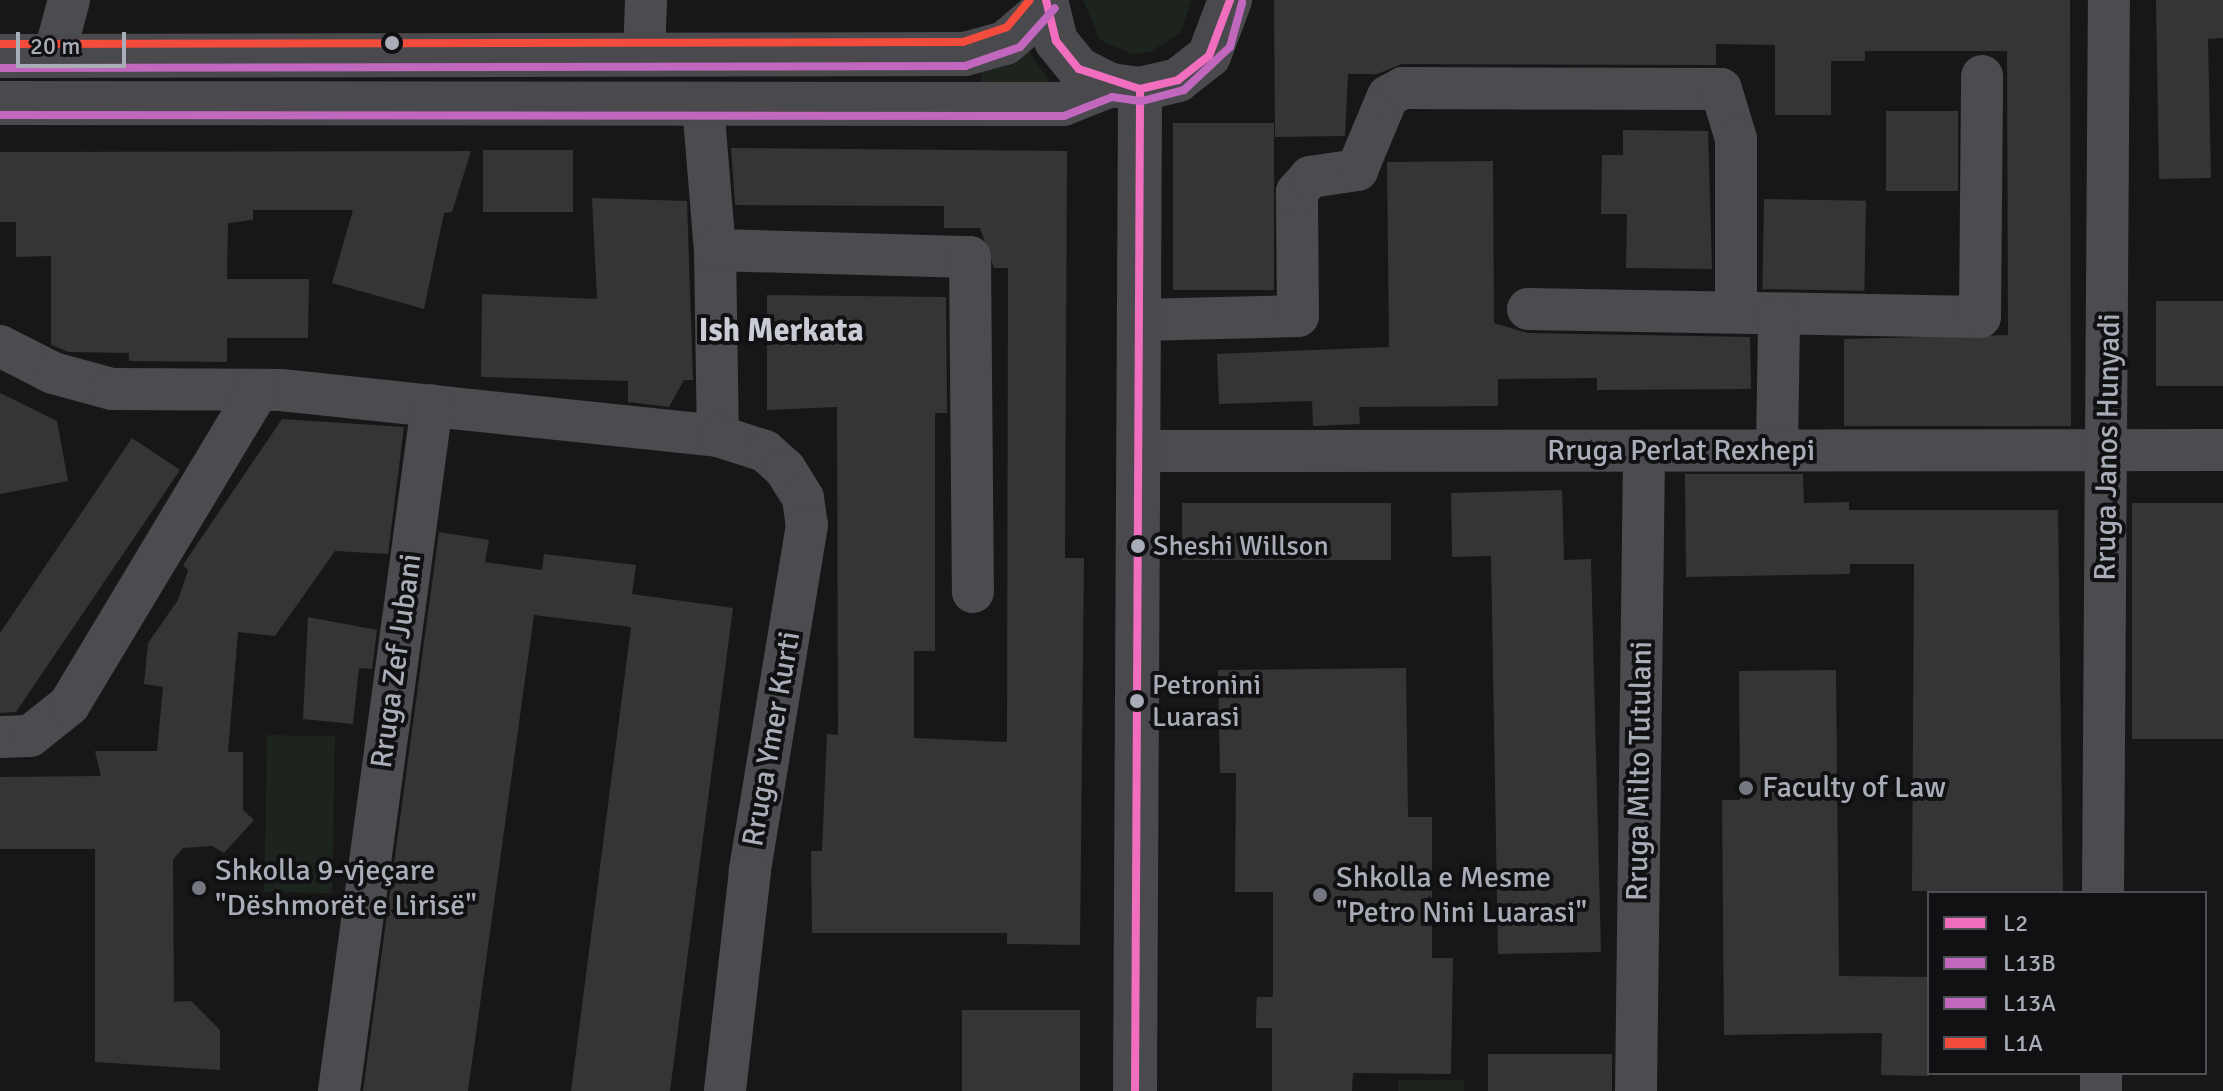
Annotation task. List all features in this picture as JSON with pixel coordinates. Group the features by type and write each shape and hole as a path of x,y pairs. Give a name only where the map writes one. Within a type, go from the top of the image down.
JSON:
{"main road":[{"path":"0,103 1063,104 1125,87 1178,80 1209,56 1230,0"},
{"path":"0,56 978,53 1014,37 1046,4"},
{"path":"1046,4 1056,41 1079,69 1125,87"},
{"path":"1125,87 1139,320 1135,1091"}],"street":[{"path":"54,56 69,0"},
{"path":"644,55 646,0"},
{"name":"Rruga Janos Hunyadi","path":"2103,891 2109,0"},
{"path":"1528,309 1736,310 1779,315 1980,317 1982,76"},
{"path":"1139,320 1298,316 1297,192 1310,177 1357,170 1388,96 1403,88 1721,89 1736,139 1736,310"},
{"path":"703,105 715,250 718,436"},
{"path":"715,250 970,257 973,592"},
{"path":"1777,449 1779,315"},
{"path":"0,346 53,373 112,389 258,390 432,405"},
{"path":"0,737 30,736 69,705 258,390"},
{"name":"Rruga Ymer Kurti","path":"432,405 718,436 765,451 785,469 803,498 807,525 750,871 725,1091"},
{"name":"Rruga Zef Jubani","path":"339,1091 432,405"},
{"name":"Rruga Perlat Rexhepi","path":"1138,451 2223,450"},
{"name":"Rruga Milto Tutulani","path":"1636,1091 1644,451"}],"shaded area":[{"path":"1083,0 1191,0 1181,33 1150,52 1132,54 1100,40"},
{"path":"1029,51 1051,84 981,85 981,72"},
{"path":"267,735 335,736 332,893 264,892"},
{"path":"1398,1080 1464,1080 1464,1091 1398,1091"}],"building":[{"path":"1274,0 2070,0 2071,426 1844,426 1844,339 2008,335 2007,51 1865,51 1865,61 1831,61 1831,115 1775,115 1775,45 1716,44 1716,65 1402,64 1377,74 1348,74 1345,136 1275,137"},
{"path":"2156,0 2223,0 2223,38 2208,39 2211,178 2159,179"},
{"path":"1886,111 1958,111 1958,191 1886,191"},
{"path":"1173,123 1274,123 1274,290 1173,290"},
{"path":"1623,130 1708,131 1712,269 1626,268 1627,214 1601,214 1602,155 1623,155"},
{"path":"731,148 1067,151 1065,558 1084,558 1080,945 1007,944 1007,933 812,933 811,851 822,851 827,734 838,735 837,407 767,410 767,295 946,297 947,413 935,413 935,651 914,651 914,738 1007,742 1008,268 994,268 980,228 944,228 944,206 735,205"},
{"path":"483,150 573,150 573,212 483,212"},
{"path":"471,151 452,212 444,213 424,309 332,283 353,210 253,210 253,220 228,223 227,279 309,279 308,338 227,338 227,362 129,361 129,353 69,352 51,345 51,256 16,257 16,222 0,222 0,152"},
{"path":"1493,161 1494,323 1528,333 1750,337 1751,389 1597,390 1597,378 1498,379 1498,406 1359,407 1360,424 1313,426 1312,401 1219,404 1217,354 1389,347 1387,162"},
{"path":"592,198 687,201 693,380 684,380 669,407 628,402 628,381 481,377 482,294 597,299"},
{"path":"1764,199 1866,201 1864,291 1762,289"},
{"path":"2156,301 2223,301 2223,386 2156,386"},
{"path":"0,393 57,421 68,481 0,494"},
{"path":"282,419 404,427 388,554 335,551 275,636 238,632 228,752 243,752 243,810 254,820 224,853 212,846 183,848 173,860 174,1002 191,1001 220,1030 220,1070 95,1062 95,849 0,849 0,777 101,776 95,751 157,751 163,687 144,684 148,643 178,600 188,570 183,565"},
{"path":"132,438 180,470 16,712 0,713 0,633"},
{"path":"1685,474 1803,474 1804,503 1849,502 1849,510 2058,510 2063,891 1912,891 1914,564 1850,564 1850,574 1686,577"},
{"path":"1562,490 1564,560 1591,559 1601,952 1498,954 1491,556 1452,557 1451,493"},
{"path":"1182,503 1391,503 1391,560 1182,560"},
{"path":"2132,503 2223,503 2223,739 2132,739"},
{"path":"439,532 489,540 485,562 542,570 544,554 636,565 632,594 733,608 670,1091 571,1091 631,627 534,615 468,1091 363,1091"},
{"path":"308,617 377,630 372,669 359,668 353,724 303,719"},
{"path":"1406,668 1408,817 1432,817 1432,958 1453,958 1451,1074 1353,1073 1352,1091 1272,1091 1272,1028 1256,1028 1256,1014 1257,997 1273,997 1273,892 1235,892 1236,773 1220,773 1218,670"},
{"path":"1836,670 1839,976 1927,977 1929,1076 1881,1075 1882,1033 1724,1035 1722,800 1740,800 1739,671"},
{"path":"962,1010 1080,1010 1080,1091 962,1091"},
{"path":"1488,1054 1612,1054 1612,1091 1488,1091"}],"transit line":[{"name":"L1A","path":"0,44 963,42 1007,27 1030,0"},
{"name":"L2","path":"1046,0 1056,41 1079,69 1140,89 1178,80 1209,56 1230,0"},
{"name":"L13B","path":"0,115 1064,116 1112,97 1142,101 1184,90 1230,47 1242,3"},
{"name":"L13A","path":"0,68 965,66 1020,47 1055,8"},
{"name":"L2","path":"1135,1091 1140,89"}],"place":[{"name":"Sheshi Willson","path":"1138,546"},
{"name":"Petronini Luarasi","path":"1137,701"},
{"name":"Faculty of Law","path":"1746,788"},
{"name":"Shkolla 9-vjeçare \"Dëshmorët e Lirisë\"","path":"199,888"},
{"name":"Shkolla e Mesme \"Petro Nini Luarasi\"","path":"1320,895"}],"district":[{"name":"Ish Merkata","path":"781,331"}]}
